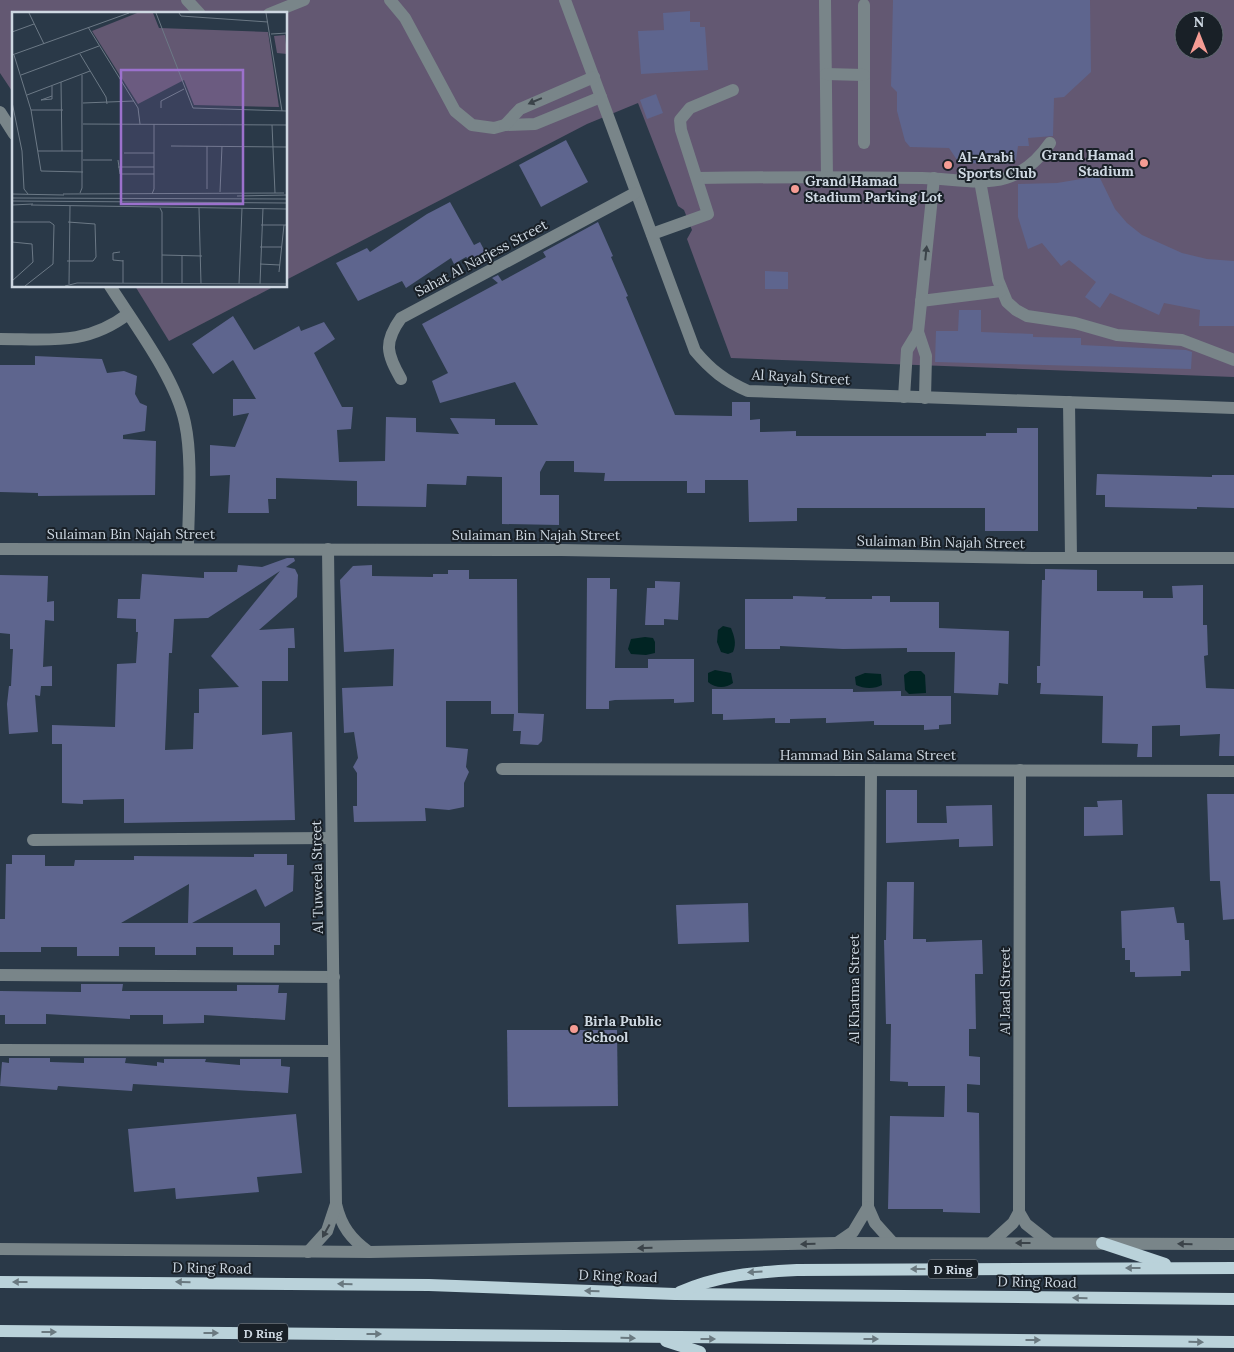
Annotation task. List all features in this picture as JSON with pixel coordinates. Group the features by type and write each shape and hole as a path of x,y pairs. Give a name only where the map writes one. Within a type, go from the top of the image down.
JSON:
{"main road":[{"path":"1102,1243 1176,1268"},
{"name":"D Ring","path":"675,1294 722,1277 764,1272 848,1269 1234,1268"},
{"name":"D Ring Road","path":"0,1282 429,1285 675,1294 1234,1300"},
{"name":"D Ring","path":"0,1331 1234,1342"},
{"path":"659,1338 700,1352"}],"street":[{"path":"187,0 198,12"},
{"path":"274,12 304,0"},
{"path":"390,0 405,18 458,116 472,126 483,128 535,124 601,98"},
{"name":"Al Rayah Street","path":"564,0 695,351 708,367 724,380 748,391 1234,408"},
{"path":"825,0 827,178"},
{"path":"864,5 864,143"},
{"path":"826,74 864,75"},
{"path":"505,125 520,108 594,77"},
{"path":"652,234 708,214 681,130 682,115 690,108 733,90"},
{"path":"0,112 12,131"},
{"path":"697,178 934,178 980,181 1006,178 1020,172 1032,164 1050,143"},
{"path":"925,398 926,356 918,332 934,178"},
{"path":"980,181 1001,291 1007,302 1027,316 1075,323 1117,335 1182,340 1234,360"},
{"name":"Sahat Al Narjess Street","path":"402,380 391,360 388,341 402,318 635,192"},
{"path":"111,288 170,383 185,424 188,446 188,549"},
{"path":"921,301 1001,291"},
{"path":"0,339 83,337 99,332 128,314"},
{"path":"904,397 907,350 918,332"},
{"path":"1069,402 1071,558"},
{"name":"Sulaiman Bin Najah Street","path":"0,549 551,550 1071,558 1234,558"},
{"name":"Al Tuweela Street","path":"328,549 336,1204 340,1219 347,1232 357,1244 370,1252"},
{"name":"Hammad Bin Salama Street","path":"502,769 1234,771"},
{"name":"Al Jaad Street","path":"1019,1212 1020,770"},
{"name":"Al Khatma Street","path":"870,771 868,1207 875,1223 893,1243"},
{"path":"33,840 331,838"},
{"path":"0,975 334,977"},
{"path":"0,1050 334,1051"},
{"name":"Al Tuweela Street","path":"308,1252 327,1231 336,1204"},
{"path":"837,1243 853,1232 868,1207"},
{"path":"991,1243 1013,1223 1019,1212"},
{"path":"1019,1212 1026,1224 1050,1243"},
{"name":"D Ring Road","path":"0,1249 370,1252 837,1243 1234,1244"}],"shaded area":[{"name":"Al-Arabi Sports Club","path":"0,0 1234,0 1234,377 731,358 687,239 692,230 684,210 678,206 638,103 587,124 288,279 288,12 12,12 12,91 0,73"},
{"path":"136,288 271,288 169,341"},
{"path":"723,626 731,628 735,640 733,652 728,654 721,652 717,642 718,630"},
{"path":"653,638 655,653 646,655 631,654 628,649 631,639"},
{"path":"715,670 731,673 733,683 717,687 708,682 708,673"},
{"path":"910,671 921,671 925,675 926,693 909,694 905,690 904,675"},
{"path":"865,673 881,674 882,685 869,688 856,685 855,677"}],"building":[{"path":"893,0 1090,0 1091,72 1064,97 1054,98 1053,136 1028,138 1029,146 1018,146 1016,160 1012,164 959,163 949,148 910,147 905,141 897,111 897,92 891,86"},
{"path":"690,11 690,22 700,22 700,27 705,27 708,70 641,74 638,31 664,30 663,13"},
{"path":"656,94 663,113 647,119 640,100"},
{"path":"566,140 588,182 541,207 519,165"},
{"path":"1099,176 1115,209 1127,223 1142,235 1182,253 1207,259 1234,261 1234,326 1199,326 1200,310 1164,303 1159,315 1110,293 1100,308 1085,297 1096,282 1069,260 1061,266 1042,243 1028,249 1018,217 1018,184 1057,183"},
{"path":"450,202 474,245 480,242 490,261 478,267 466,257 454,264 451,258 406,288 402,281 358,301 336,263 367,248 370,252 427,214"},
{"path":"598,222 628,296 626,297 675,415 732,416 732,402 750,402 750,420 760,419 760,432 796,431 796,436 986,436 986,433 1017,433 1017,428 1038,428 1038,531 985,531 985,508 797,508 797,521 749,522 748,480 705,480 705,493 687,493 687,481 604,481 605,473 574,472 574,461 546,461 540,472 540,495 559,495 559,525 502,524 502,477 467,476 466,485 427,484 426,507 357,506 357,481 276,478 276,499 268,499 269,513 228,513 230,475 210,476 210,445 235,447 249,413 233,416 233,399 256,399 233,360 213,374 192,344 233,316 254,350 299,326 301,331 324,322 335,339 314,353 342,407 353,407 351,429 337,430 339,462 385,461 386,417 416,418 416,432 459,434 450,418 495,419 495,425 538,425 515,382 440,403 432,381 448,373 422,324 498,283 492,278 498,275 502,281 546,257 543,252"},
{"path":"765,271 788,272 788,289 765,289"},
{"path":"959,310 981,310 981,332 1033,334 1033,337 1081,338 1081,345 1186,350 1192,352 1191,369 935,362 936,331 958,331"},
{"path":"35,356 102,359 107,373 124,371 137,376 135,394 140,403 147,406 145,431 123,435 123,439 156,441 155,495 38,496 38,493 0,492 0,365 35,365"},
{"path":"1097,474 1212,477 1212,475 1234,475 1234,508 1105,507 1105,495 1096,495"},
{"path":"287,558 294,558 295,561 286,567 295,569 298,575 297,597 259,630 294,628 295,648 288,648 288,681 262,681 262,735 292,732 295,820 124,823 124,799 83,800 83,804 62,803 62,744 52,744 52,725 115,727 117,664 136,663 138,632 136,632 136,619 117,618 118,599 140,599 142,574 204,578 204,572 237,572 238,565 262,567","holes":["280,571 211,656 239,687 199,689 199,713 194,713 193,749 165,750 169,653 172,653 174,619 208,618"]},
{"path":"372,565 372,576 433,577 433,574 448,574 448,570 469,570 469,579 517,579 518,713 544,714 542,741 538,745 520,744 521,731 513,731 514,714 491,714 491,701 446,701 446,747 468,749 466,767 469,772 464,783 464,807 449,810 425,808 426,821 354,822 353,806 357,806 357,773 353,767 358,758 354,732 344,733 342,688 393,686 394,649 344,652 340,580 353,566"},
{"path":"1045,569 1097,570 1097,591 1143,591 1143,598 1173,598 1172,586 1203,585 1203,625 1207,625 1208,655 1204,656 1206,688 1234,689 1234,756 1219,756 1220,734 1180,736 1180,725 1152,726 1152,757 1137,757 1138,744 1102,743 1103,696 1040,694 1041,683 1037,683 1037,666 1040,666 1042,580 1045,580"},
{"path":"0,575 48,576 47,602 54,601 54,621 45,620 43,667 52,666 52,686 41,686 40,696 35,695 38,732 9,734 7,704 9,686 11,686 13,649 10,649 10,634 0,633"},
{"path":"587,578 610,578 610,589 617,589 615,668 648,668 648,659 694,659 694,702 674,703 674,699 615,700 609,701 609,709 586,709"},
{"path":"655,581 680,582 678,620 664,619 664,625 645,625 647,588 655,588"},
{"path":"793,596 826,597 825,599 872,599 872,596 890,596 890,602 939,602 939,628 1009,631 1008,684 999,683 998,695 954,693 955,652 907,652 907,648 843,649 780,646 780,649 745,649 745,599 793,599"},
{"path":"712,689 853,689 853,692 901,691 901,696 951,696 951,724 939,725 939,729 924,730 924,725 874,725 874,721 826,723 826,718 790,719 790,723 775,723 775,718 723,720 723,714 712,714"},
{"path":"886,790 917,790 917,823 947,823 946,806 992,805 993,846 959,847 959,839 886,843"},
{"path":"1207,794 1234,794 1234,919 1223,920 1220,881 1210,881"},
{"path":"1122,800 1123,835 1084,836 1084,807 1098,807 1097,801"},
{"path":"254,854 287,854 287,865 294,865 293,891 265,907 256,889 192,923 280,923 280,945 274,945 274,955 233,955 233,947 196,947 196,955 155,955 155,947 119,947 119,956 77,956 77,947 41,947 41,952 0,952 0,919 5,919 6,864 12,864 12,855 45,855 45,866 74,866 75,860 134,860 134,856 254,857","holes":["189,884 188,923 121,923"]},
{"path":"887,882 914,882 913,939 926,939 926,942 982,940 983,974 975,974 976,1029 969,1029 969,1056 980,1057 980,1085 967,1084 967,1112 979,1113 980,1213 943,1212 943,1209 888,1209 890,1116 944,1117 945,1086 908,1086 908,1082 890,1081 891,1024 886,1024 884,940 886,940"},
{"path":"748,903 749,942 678,944 676,905"},
{"path":"1174,907 1177,923 1184,923 1185,940 1189,940 1190,971 1181,971 1181,976 1135,977 1135,972 1130,972 1130,960 1125,960 1125,948 1122,948 1121,911"},
{"path":"81,984 123,984 122,991 237,991 237,985 279,985 278,993 287,993 285,1020 204,1015 204,1023 163,1024 163,1015 130,1015 130,1019 46,1014 46,1024 5,1024 5,1015 0,1015 0,991 81,992"},
{"path":"507,1030 617,1030 618,1106 508,1107"},
{"path":"9,1058 50,1058 50,1062 84,1063 84,1058 126,1058 125,1063 157,1066 157,1062 164,1063 164,1059 206,1059 205,1062 240,1065 240,1059 281,1059 281,1066 290,1067 288,1093 133,1084 132,1091 58,1086 57,1090 0,1086 2,1062 9,1063"},
{"path":"296,1114 302,1173 257,1177 259,1192 176,1199 175,1188 134,1192 128,1129"}],"place":[{"name":"Grand Hamad Stadium","path":"1144,163"},
{"name":"Al-Arabi Sports Club","path":"948,165"},
{"name":"Grand Hamad Stadium Parking Lot","path":"795,189"},
{"name":"Birla Public School","path":"574,1029"}]}
